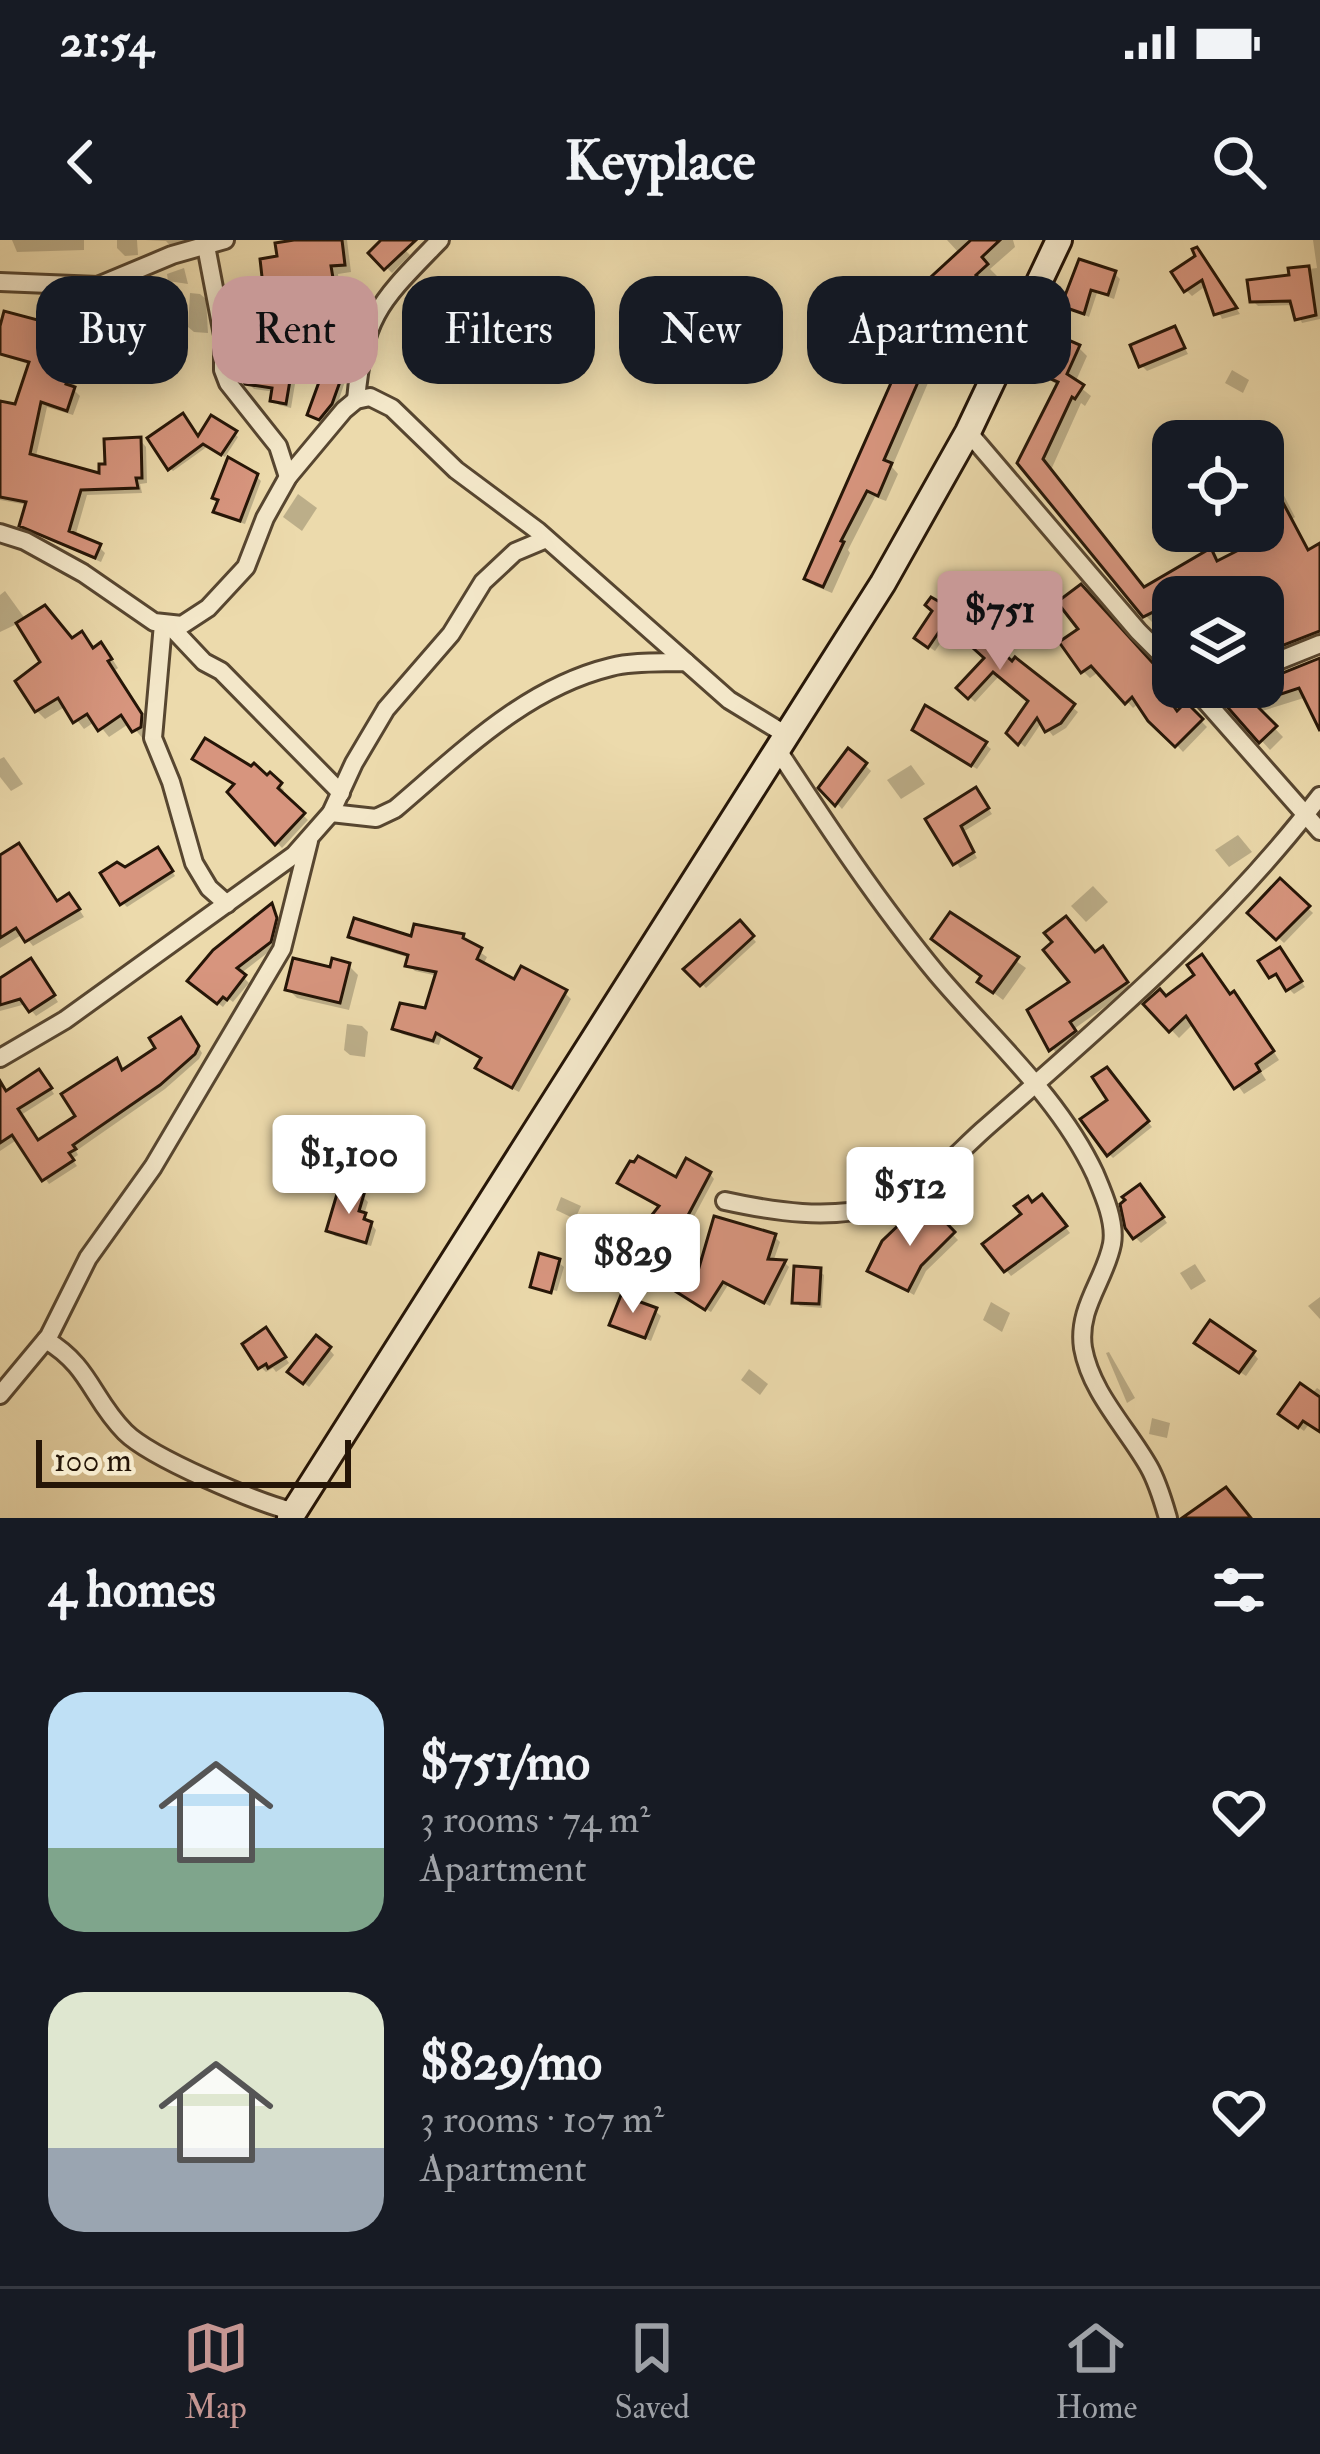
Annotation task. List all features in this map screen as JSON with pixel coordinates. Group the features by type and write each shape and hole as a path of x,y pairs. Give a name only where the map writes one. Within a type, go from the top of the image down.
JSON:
{"main road":[{"path":"292,1515 883,583 968,432 1059,240"}],"street":[{"path":"0,532 83,573 154,622 191,621 246,567 288,477 356,400 361,346 375,314 440,240"},
{"path":"0,281 98,286 216,243 223,370 278,446 288,477"},
{"path":"356,400 383,401 456,470 546,539 783,744 838,842 936,973 1037,1087 1094,1172 1108,1210 1112,1244 1085,1312 1083,1348 1108,1406 1149,1468 1168,1518"},
{"path":"968,432 1152,642"},
{"path":"0,1058 65,1021 310,840 331,813 386,709 452,634 484,582 515,552 546,539"},
{"path":"167,625 204,662 221,671 341,793"},
{"path":"167,625 153,738 194,863 208,888 227,904"},
{"path":"1284,659 1320,644"},
{"path":"331,813 376,818 395,809 512,711 568,680 616,665 686,662"},
{"path":"1211,708 1320,832"},
{"path":"725,1201 795,1214 878,1207 918,1189 1037,1087 1248,883 1320,796"},
{"path":"0,1395 46,1340 88,1258 153,1167 282,949 310,840"},
{"path":"46,1340 82,1368 123,1431 142,1447 250,1500 292,1515"}],"building":[{"path":"342,240 345,265 331,266 333,276 262,276 260,259 277,256 275,243"},
{"path":"381,240 416,240 384,270 368,253"},
{"path":"971,240 1000,240 982,257 988,264 977,276 932,276"},
{"path":"1197,247 1237,308 1214,315 1202,280 1184,292 1171,272 1195,256 1192,249"},
{"path":"1079,259 1116,271 1108,295 1091,290 1084,314 1071,309 1071,280"},
{"path":"1309,266 1316,315 1295,320 1290,301 1250,302 1247,280 1289,275 1288,268"},
{"path":"4,311 36,320 36,384 75,387 67,411 41,402 30,454 99,473 99,464 105,464 104,439 141,437 138,488 81,490 69,531 101,544 95,558 19,526 26,502 0,497 0,401 15,404 29,362 0,354"},
{"path":"1175,326 1185,348 1139,367 1130,345"},
{"path":"1071,341 1080,345 1071,365"},
{"path":"1071,377 1084,385 1072,397 1043,459 1144,587 1152,582 1152,612 1143,617 1017,463 1057,384 1071,384"},
{"path":"245,384 289,384 286,404 270,401 272,388"},
{"path":"318,384 339,384 319,420 307,415"},
{"path":"891,384 917,384 884,460 892,463 878,496 867,491 823,587 804,579"},
{"path":"183,413 198,436 211,415 237,431 221,455 203,444 168,470 147,438"},
{"path":"228,457 258,474 240,521 213,512 218,500 212,498"},
{"path":"1284,505 1308,550 1320,543 1320,631 1284,645 1284,576 1163,576 1204,552 1213,552 1217,561 1235,552 1284,552"},
{"path":"1081,584 1152,662 1152,708 1192,708 1203,719 1175,747 1132,697 1125,704 1091,666 1081,673 1059,642 1078,629 1057,602"},
{"path":"931,597 961,614 1012,661 1015,657 1075,704 1061,723 1045,732 1037,718 1018,745 1006,733 1028,701 993,672 968,699 956,688 984,658 945,623 928,648 914,638 932,611 925,605"},
{"path":"45,605 72,638 82,631 93,648 101,642 142,714 141,727 132,732 121,715 98,731 87,714 73,723 58,698 35,712 15,681 40,662 16,623"},
{"path":"1320,658 1320,731 1299,688 1284,693 1284,673"},
{"path":"925,705 987,742 971,766 912,730"},
{"path":"1228,708 1259,708 1277,726 1259,743"},
{"path":"205,738 251,766 254,763 267,775 270,772 282,783 278,788 305,813 275,845 227,792 234,784 192,759"},
{"path":"848,748 867,763 835,806 818,788"},
{"path":"976,787 989,808 961,826 974,852 953,865 925,819"},
{"path":"19,843 57,901 69,893 80,909 25,942 16,928 0,938 0,855"},
{"path":"158,847 173,871 120,905 100,873 117,862 125,867"},
{"path":"1280,878 1310,906 1276,940 1247,913"},
{"path":"272,903 277,918 271,942 237,968 246,975 227,1000 223,997 217,1004 187,981 213,950"},
{"path":"950,912 1019,957 993,993 977,982 981,976 931,939"},
{"path":"1066,916 1095,952 1103,946 1128,982 1070,1022 1076,1031 1049,1051 1027,1010 1069,982 1043,950 1052,942 1044,933"},
{"path":"354,918 411,936 414,924 464,934 463,938 482,948 477,959 514,979 521,966 567,990 512,1088 475,1068 481,1058 436,1033 433,1041 392,1029 400,1003 425,1008 436,972 405,966 408,955 348,937"},
{"path":"740,920 754,936 700,986 683,969"},
{"path":"1280,947 1302,981 1286,991 1276,974 1269,978 1258,961"},
{"path":"1202,954 1230,994 1234,991 1274,1051 1256,1064 1260,1071 1234,1089 1186,1016 1169,1032 1143,1004 1160,989 1166,996 1194,975 1187,965"},
{"path":"31,958 55,995 29,1012 20,999 0,1005 0,978"},
{"path":"293,958 330,967 332,958 350,963 340,1003 285,990"},
{"path":"181,1017 199,1046 195,1054 160,1085 73,1145 76,1149 69,1153 74,1160 42,1181 12,1135 0,1143 0,1081 6,1091 39,1069 52,1088 18,1109 38,1140 75,1116 61,1094 117,1058 122,1070 155,1048 149,1038"},
{"path":"1107,1067 1149,1121 1107,1156 1080,1119 1107,1100 1092,1077"},
{"path":"638,1156 676,1177 686,1158 711,1172 685,1221 679,1220 668,1231 651,1216 659,1206 617,1183"},
{"path":"1140,1184 1164,1217 1133,1239 1125,1228 1120,1204"},
{"path":"339,1187 364,1194 359,1211 372,1222 366,1243 326,1231"},
{"path":"1042,1194 1067,1226 1004,1272 982,1244 1021,1214 1014,1206 1028,1196 1032,1202"},
{"path":"932,1208 955,1232 921,1266 908,1291 867,1271 882,1241 906,1218 914,1225"},
{"path":"714,1216 776,1234 768,1259 786,1260 764,1303 723,1282 705,1310 675,1291 691,1266 698,1271"},
{"path":"539,1253 560,1259 551,1293 530,1287"},
{"path":"794,1266 821,1268 819,1304 792,1303"},
{"path":"621,1295 657,1308 645,1338 609,1325"},
{"path":"1210,1320 1255,1351 1239,1373 1194,1343"},
{"path":"266,1327 286,1357 258,1369 242,1344"},
{"path":"316,1335 331,1347 303,1384 287,1372"},
{"path":"1300,1383 1320,1397 1320,1432 1303,1421 1298,1428 1278,1414"},
{"path":"1226,1487 1251,1518 1182,1518"}]}
